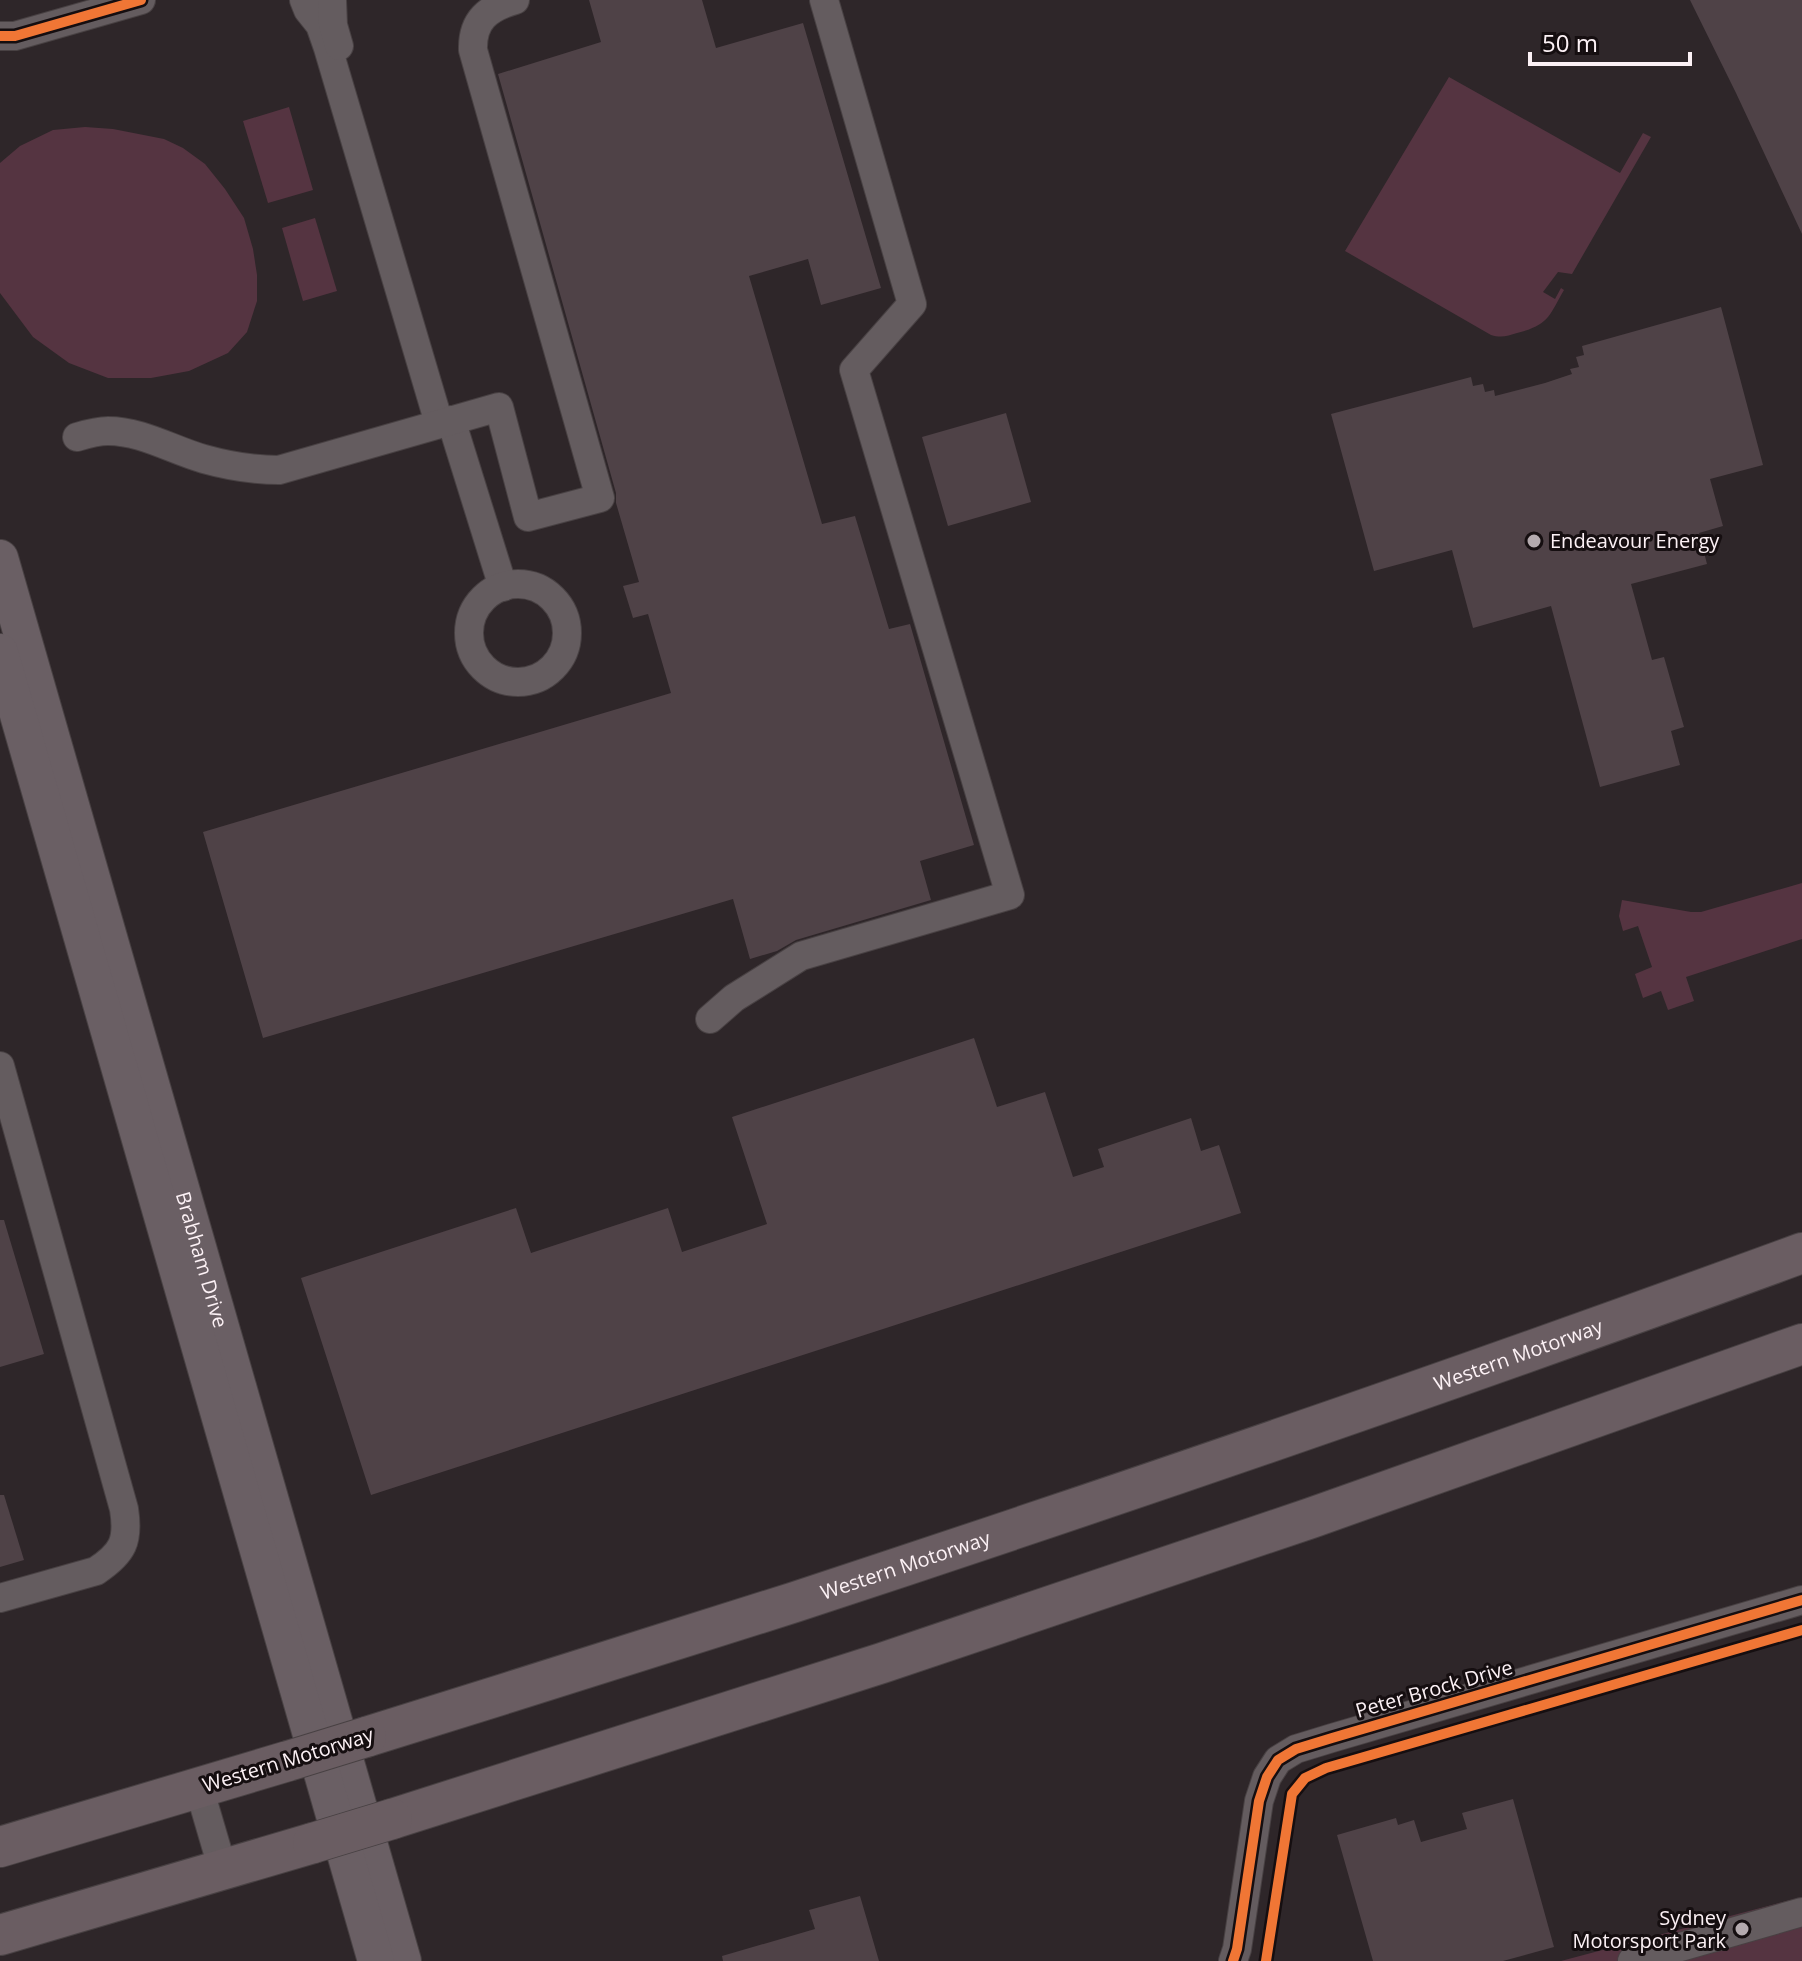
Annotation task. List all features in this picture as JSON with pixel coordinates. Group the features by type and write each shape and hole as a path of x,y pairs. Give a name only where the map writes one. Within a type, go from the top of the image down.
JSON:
{"highway":[{"name":"Western Motorway","path":"0,1847 366,1737 778,1607 1455,1378 1802,1253"},
{"path":"0,1935 541,1773 957,1638 1356,1502 1802,1344"}],"main road":[{"name":"Brabham Drive","path":"0,558 403,1961"},
{"name":"Brabham Drive","path":"0,652 376,1961"}],"street":[{"path":"5,39 64,11 141,0"},
{"path":"304,0 320,25 328,48 503,587"},
{"path":"332,0 338,45 448,421"},
{"path":"77,437 98,431 123,432 204,459 245,468 279,470 499,407 528,517 600,498 473,50 475,31 485,15 492,8 515,0"},
{"path":"710,1019 734,998 801,956 1010,895 854,370 912,304 824,0"},
{"path":"0,1066 127,1528 119,1551 96,1571 0,1598"},
{"name":"Peter Brock Drive","path":"1233,1961 1259,1801 1267,1777 1278,1760 1296,1749 1332,1738 1802,1600"},
{"path":"199,1788 223,1870"},
{"path":"1632,1961 1802,1912"}],"shaded area":[{"path":"1449,77 1620,173 1643,133 1651,137 1572,274 1558,272 1543,292 1555,299 1561,288 1564,290 1551,313 1536,327 1507,336 1491,335 1345,251"},
{"path":"289,107 313,190 268,203 243,121"},
{"path":"85,127 164,139 183,148 205,164 244,218 253,249 257,301 247,332 228,353 189,371 151,378 108,378 69,363 33,337 0,293 0,163 20,146 53,130"},
{"path":"315,218 337,291 303,301 282,228"},
{"path":"1802,883 1802,939 1686,977 1694,1001 1668,1010 1661,991 1643,998 1635,974 1652,967 1638,926 1623,931 1619,916 1622,900 1701,912"},
{"name":"Sydney Motorsport Park","path":"1802,1897 1802,1961 1561,1961"}],"building":[{"path":"589,0 702,0 716,48 803,23 881,288 821,305 808,259 749,276 822,524 855,516 889,629 910,624 974,845 920,861 931,900 796,940 777,951 750,959 733,899 263,1038 203,832 671,693 648,614 633,618 623,586 639,582 498,74 601,42"},
{"path":"1690,0 1802,0 1802,234 1736,93"},
{"name":"Endeavour Energy","path":"1721,307 1763,465 1710,479 1723,526 1699,533 1707,564 1631,584 1652,660 1664,657 1684,727 1671,731 1680,765 1600,787 1551,606 1473,628 1452,550 1374,571 1331,414 1471,377 1473,386 1483,384 1485,392 1494,390 1495,396 1545,383 1572,374 1570,369 1579,367 1576,357 1584,355 1582,346"},
{"path":"1006,413 1031,502 948,526 922,437"},
{"path":"974,1038 997,1107 1045,1092 1073,1177 1104,1167 1098,1149 1191,1118 1201,1151 1219,1145 1241,1213 371,1495 301,1278 516,1208 531,1253 668,1208 682,1252 767,1224 732,1117"},
{"path":"0,1220 4,1220 44,1354 0,1367"},
{"path":"0,1495 4,1495 24,1560 0,1567"},
{"path":"1513,1799 1554,1947 1503,1961 1373,1961 1337,1835 1396,1818 1398,1825 1414,1820 1421,1842 1467,1829 1462,1813"},
{"path":"860,1896 879,1961 723,1961 722,1956 815,1929 809,1910"}],"cycle path":[{"path":"0,36 15,36 141,0"},
{"path":"1233,1961 1259,1801 1267,1777 1278,1760 1296,1749 1332,1738 1802,1600"},
{"path":"1266,1961 1292,1794 1305,1778 1326,1768 1802,1630"}],"place":[{"name":"Endeavour Energy","path":"1534,541"},
{"name":"Sydney Motorsport Park","path":"1742,1929"}]}
